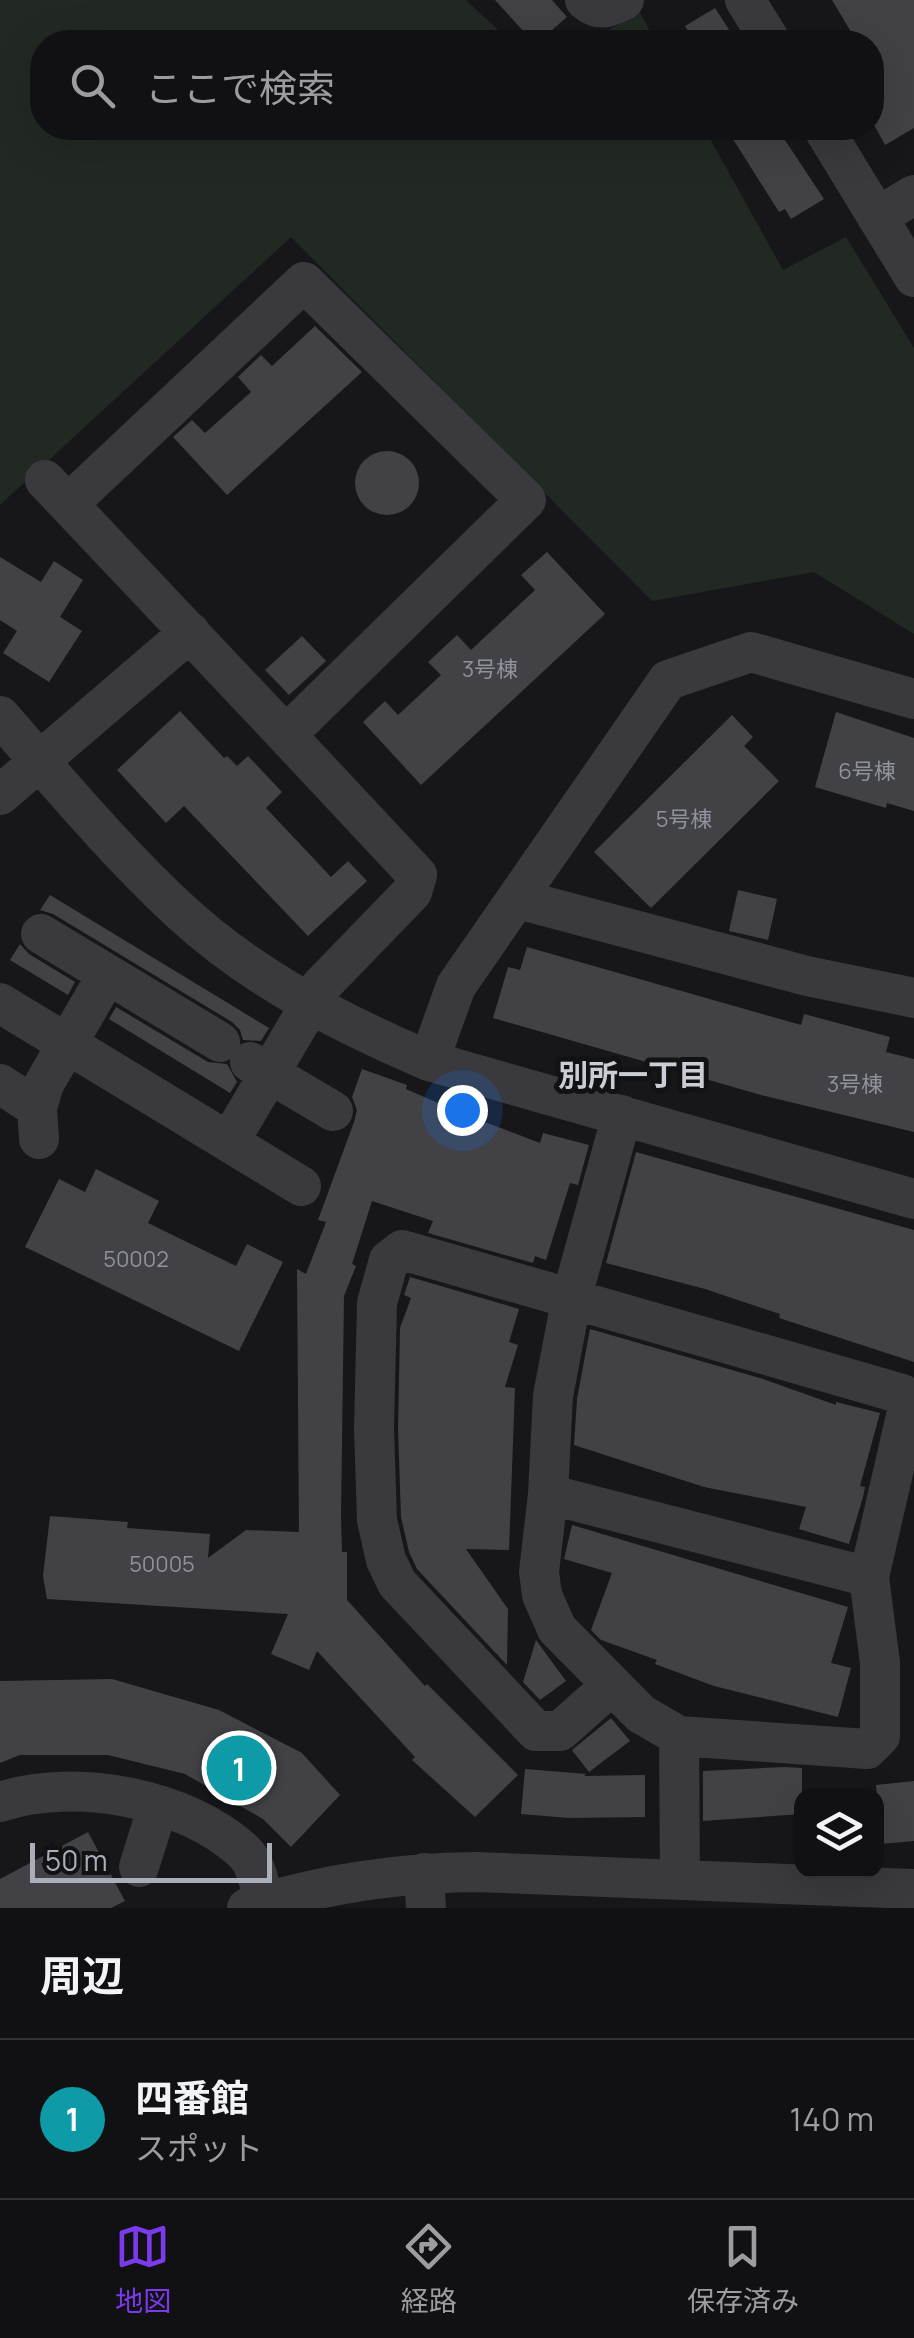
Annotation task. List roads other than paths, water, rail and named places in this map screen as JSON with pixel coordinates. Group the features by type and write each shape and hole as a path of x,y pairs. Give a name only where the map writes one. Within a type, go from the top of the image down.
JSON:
{"street":[{"path":"584,0 594,8 605,9 624,0"},
{"path":"745,0 764,30"},
{"path":"830,140 914,276"},
{"path":"877,217 914,194"},
{"path":"229,1142 247,1059 311,1005 321,986 345,959 412,892 417,874 286,735 190,632 57,491 304,282 526,500 286,735"},
{"path":"0,795 190,632"},
{"path":"429,1061 456,986 668,680 751,652 914,699"},
{"path":"0,716 38,762 182,913 269,980 311,1005 429,1061 914,1199"},
{"path":"518,899 808,976 914,998"},
{"path":"41,934 332,1111"},
{"path":"0,1084 38,1123 44,1084 107,974"},
{"path":"0,1004 301,1186"},
{"path":"612,1685 560,1730 536,1731 397,1583 386,1560 377,1520 374,1429 377,1303 389,1260 402,1250 572,1296 902,1394 909,1404 869,1577 880,1663 880,1736 867,1750 679,1736 640,1714 612,1685 556,1630 542,1595 540,1549 548,1494 553,1396 572,1296 622,1114"},
{"path":"548,1494 869,1577"},
{"path":"679,1736 680,1879"},
{"path":"0,1802 32,1794 83,1791 158,1806 207,1827 245,1853 253,1864 256,1905 372,1878 425,1890 680,1879 914,1888"},
{"path":"139,1867 158,1806"}],"place":[{"name":"四番館","path":"239,1768"}],"district":[{"name":"別所一丁目","path":"633,1074"}]}
